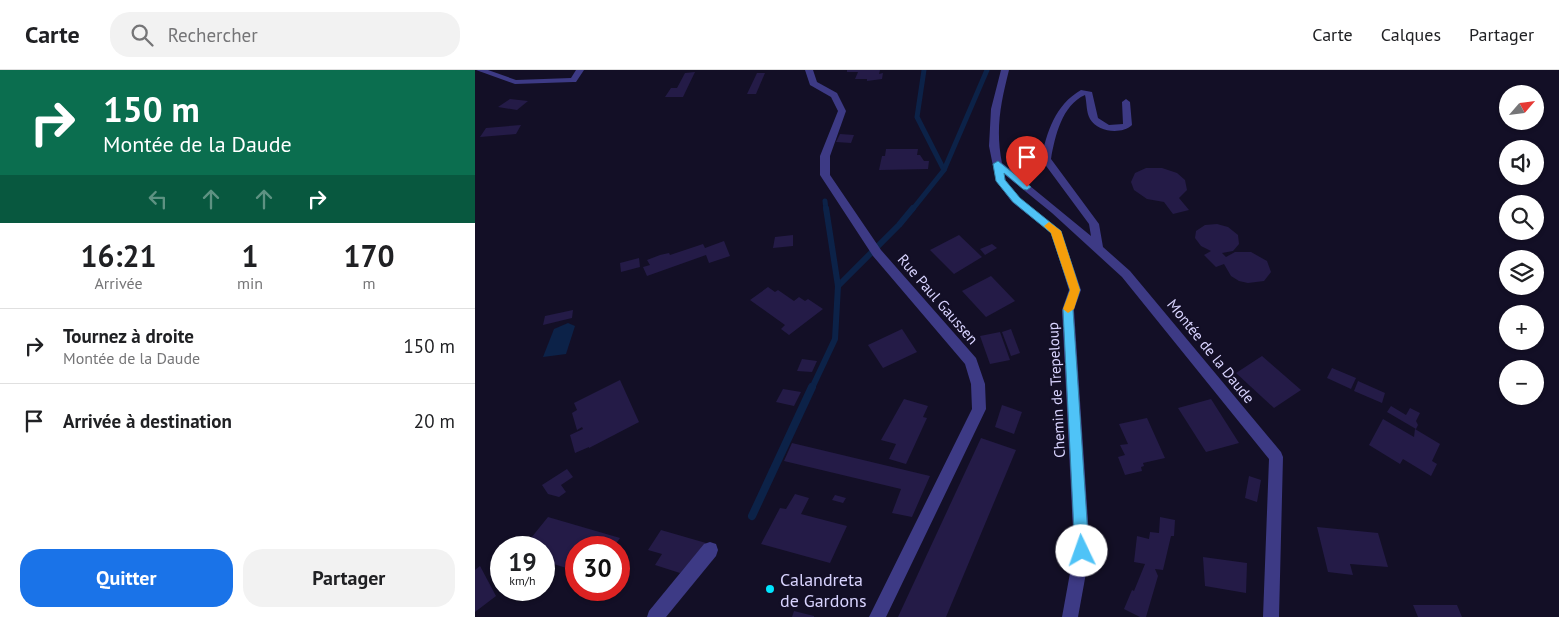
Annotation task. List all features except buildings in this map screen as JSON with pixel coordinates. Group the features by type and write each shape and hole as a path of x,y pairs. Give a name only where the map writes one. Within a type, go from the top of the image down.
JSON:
{"street":[{"path":"480,70 515,82 573,80 580,70"},
{"name":"Rue Paul Gaussen","path":"809,70 813,84 834,95 842,111 825,156 825,175 877,253 971,362 978,384 979,409 877,617"},
{"name":"Chemin de Trepeloup","path":"1005,70 995,109 994,146 1001,181 1016,200 1056,231 1075,290 1068,310 1082,551 1070,617"},
{"path":"1098,247 1094,224 1046,159 1050,140 1061,113 1073,97 1083,92 1089,94 1093,116 1099,124 1111,129 1122,128 1128,125 1126,102"},
{"name":"Montée de la Daude","path":"998,164 1098,247 1126,274 1276,457 1271,617"},
{"path":"655,617 710,550"}],"water":[{"path":"568,323 575,326 566,354 543,357 554,329"}],"waterway":[{"path":"924,70 917,117 944,170"},
{"path":"944,170 987,70"},
{"path":"912,210 944,170"},
{"path":"825,201 826,210"},
{"path":"826,208 838,286"},
{"path":"838,286 899,225 913,208"},
{"path":"812,388 835,339 838,286"},
{"path":"752,516 812,387"}],"slow traffic":[{"path":"1049,226 1056,231 1075,290 1068,309"}],"place":[{"name":"Calandreta de Gardons","path":"770,589"}],"route":[{"path":"1027,187 998,164 1001,181 1016,200 1056,231 1075,290 1068,310 1082,551"}]}
